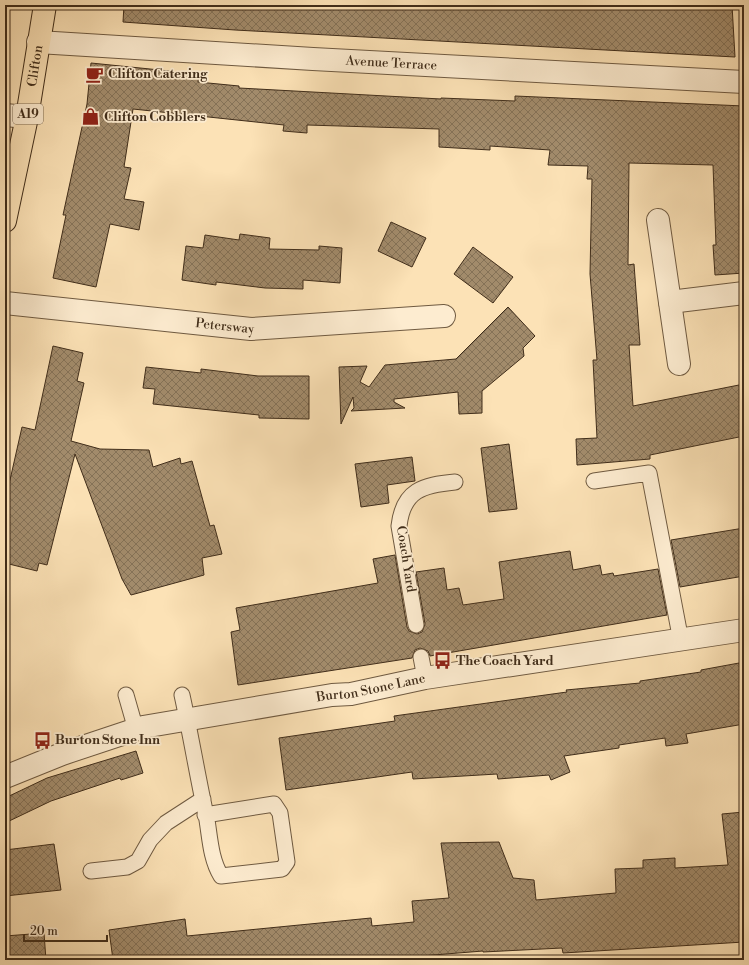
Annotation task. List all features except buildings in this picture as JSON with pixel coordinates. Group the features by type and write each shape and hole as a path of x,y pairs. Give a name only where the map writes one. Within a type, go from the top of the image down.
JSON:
{"main road":[{"name":"Clifton","path":"5,222 27,117 45,5"}],"street":[{"name":"Avenue Terrace","path":"38,42 313,59 744,82"},
{"path":"5,115 27,117"},
{"path":"658,220 679,364"},
{"path":"670,302 744,293"},
{"name":"Petersway","path":"5,303 251,329 444,316"},
{"name":"Burton Stone Lane","path":"5,777 62,754 136,730 332,695 351,694 425,678 588,653 681,641 744,630"}],"lane":[{"path":"594,481 649,473 681,641"},
{"name":"Coach Yard","path":"416,624 399,526 400,511 411,495 429,485 455,482"},
{"path":"422,657 425,678"},
{"path":"126,695 136,730"},
{"path":"182,695 205,815 216,868 221,876 282,869 287,862 280,813 274,804 205,815"},
{"path":"91,871 127,867 138,860 150,840 166,823 202,799"}],"place":[{"name":"Clifton Catering","path":"95,74"},
{"name":"Clifton Cobblers","path":"91,117"},
{"name":"The Coach Yard","path":"443,661"},
{"name":"Burton Stone Inn","path":"42,740"}]}
